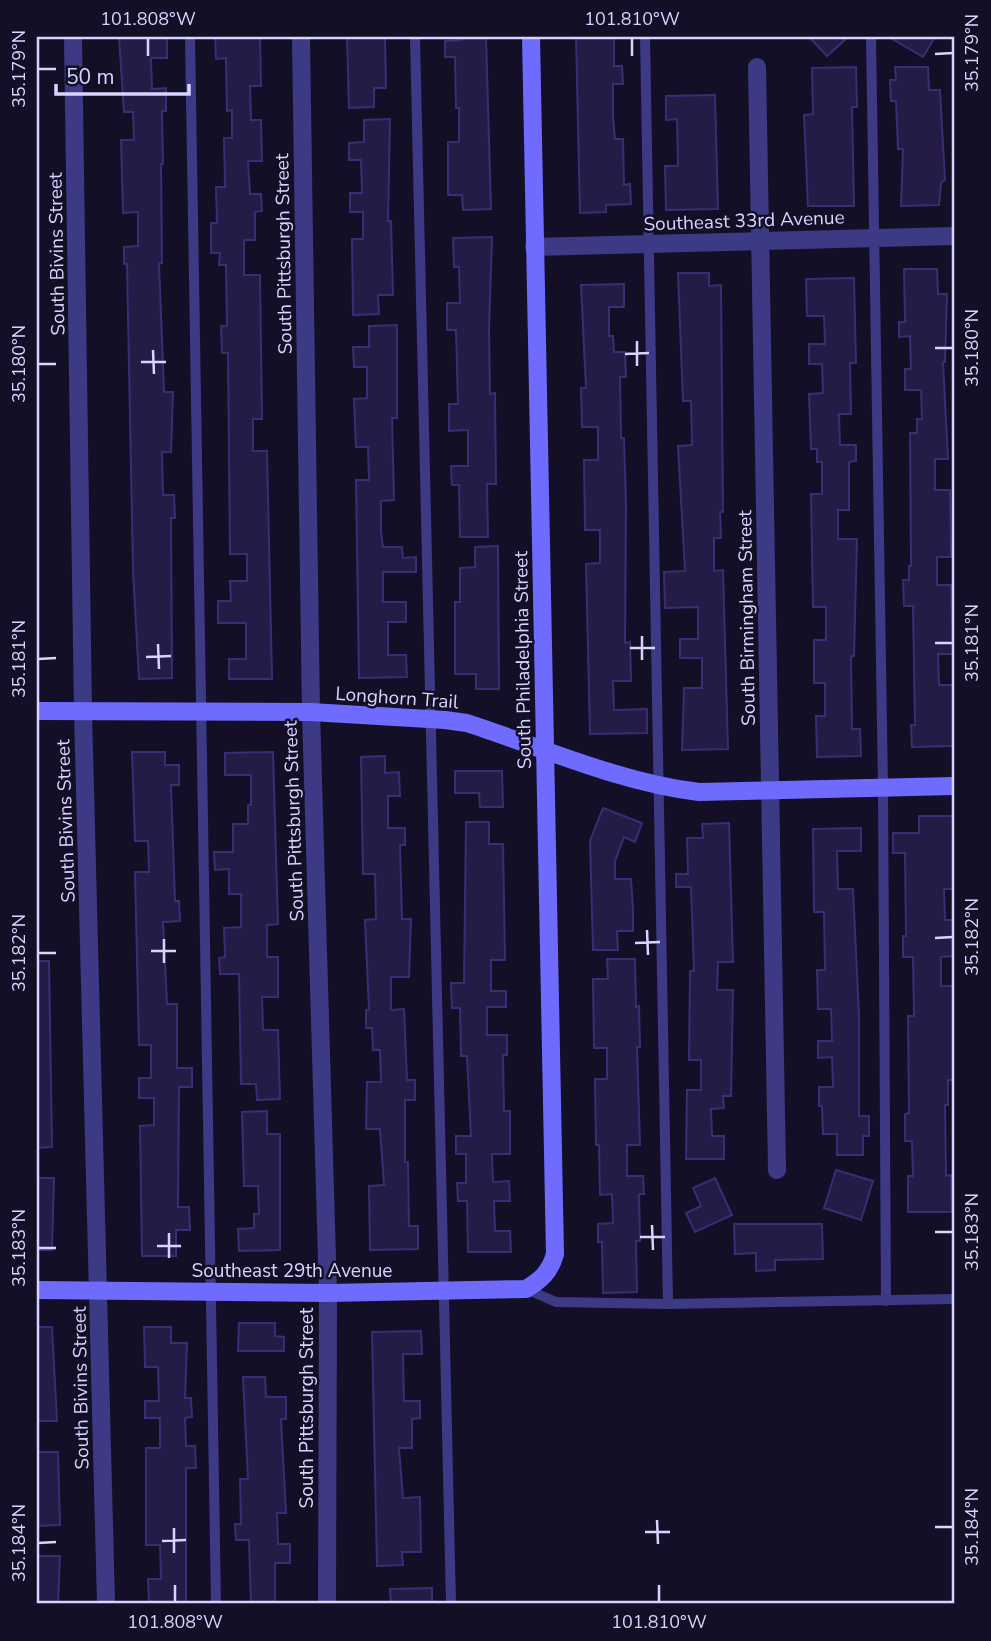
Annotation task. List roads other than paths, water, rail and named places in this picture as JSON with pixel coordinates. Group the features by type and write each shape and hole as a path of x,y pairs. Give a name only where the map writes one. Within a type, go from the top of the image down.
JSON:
{"street":[{"name":"South Bivins Street","path":"74,37 83,712 106,1604"},
{"name":"South Pittsburgh Street","path":"302,37 311,712 328,1293 327,1604"},
{"name":"South Philadelphia Street","path":"526,1289 543,1278 555,1254 531,37"},
{"name":"South Birmingham Street","path":"757,66 777,1170"},
{"name":"Southeast 33rd Avenue","path":"534,247 954,236"},
{"name":"Longhorn Trail","path":"37,711 311,712 467,723 657,785 699,792 954,786"},
{"name":"Southeast 29th Avenue","path":"37,1290 328,1293 526,1289"}],"lane":[{"path":"190,37 216,1604"},
{"path":"415,37 451,1604"},
{"path":"645,37 668,1304"},
{"path":"871,37 883,788 886,1301"},
{"path":"526,1289 556,1302 668,1304 954,1299"}]}
